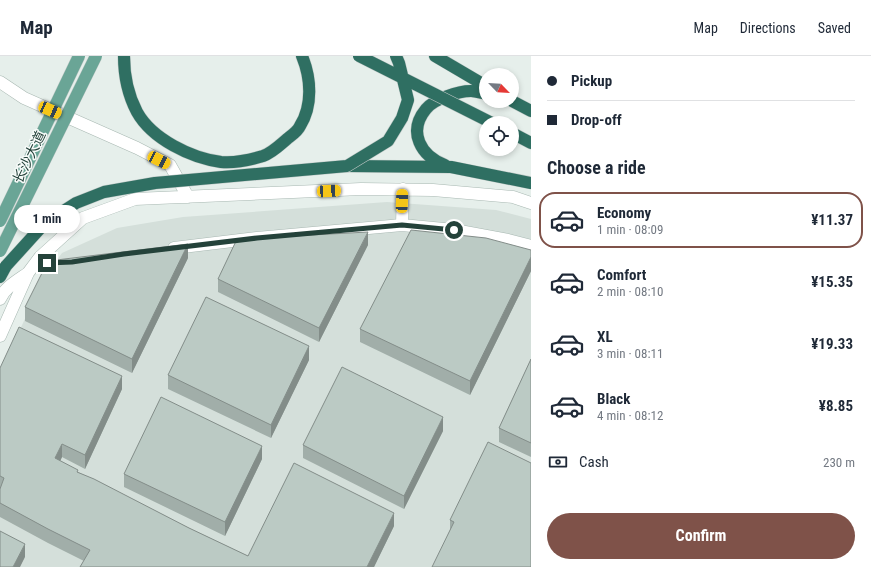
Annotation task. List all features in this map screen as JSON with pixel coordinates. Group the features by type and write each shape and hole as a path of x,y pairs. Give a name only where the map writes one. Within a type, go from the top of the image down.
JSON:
{"highway":[{"path":"124,56 128,91 137,112 152,130 172,145 191,154 221,162 242,161 264,156 279,146 300,127 309,106 308,78 302,56"},
{"path":"359,56 479,116"},
{"path":"347,166 388,141 402,118 408,100 396,56"},
{"path":"435,56 479,82"},
{"path":"479,92 472,90 456,93 440,99 427,108 418,120 419,143 425,153 435,161 451,167 531,183"},
{"path":"519,105 531,111"},
{"path":"519,137 531,143"},
{"path":"0,277 6,266 44,223 76,203 104,192 155,183 347,166 451,167"}],"main road":[{"path":"0,220 78,56"},
{"name":"长沙大道","path":"0,251 96,56"}],"street":[{"path":"0,82 24,98 137,148 170,165 188,197"},
{"path":"0,336 32,268 40,257 83,218 135,199 361,189 433,190 513,196 531,203"},
{"path":"402,225 403,190"},
{"path":"163,249 402,225 454,230 531,246"},
{"path":"0,299 2,294 32,268 50,263"}],"shaded area":[{"path":"387,202 496,210 531,219 531,567 0,567 0,372 45,276 62,253 117,228 183,217"}],"building":[{"path":"411,230 486,238 531,250 531,257 470,381 360,329"},
{"path":"368,232 319,328 218,279 237,239"},
{"path":"188,244 132,359 25,307 48,261"},
{"path":"206,297 309,346 271,425 168,375"},
{"path":"19,327 122,376 85,455 62,444 55,458 78,470 77,472 94,479 189,528 248,556 294,463 394,513 367,567 80,567 90,550 0,503 0,489 4,478 0,476 0,368"},
{"path":"531,359 531,443 499,428"},
{"path":"342,367 443,417 404,496 303,445"},
{"path":"161,397 262,446 225,522 124,474"},
{"path":"488,442 531,463 531,567 432,567 454,522 450,520"},
{"path":"0,531 25,544 13,567 0,567"}],"route":[{"path":"47,263 72,262 124,254 257,238 402,225 454,230"}]}
